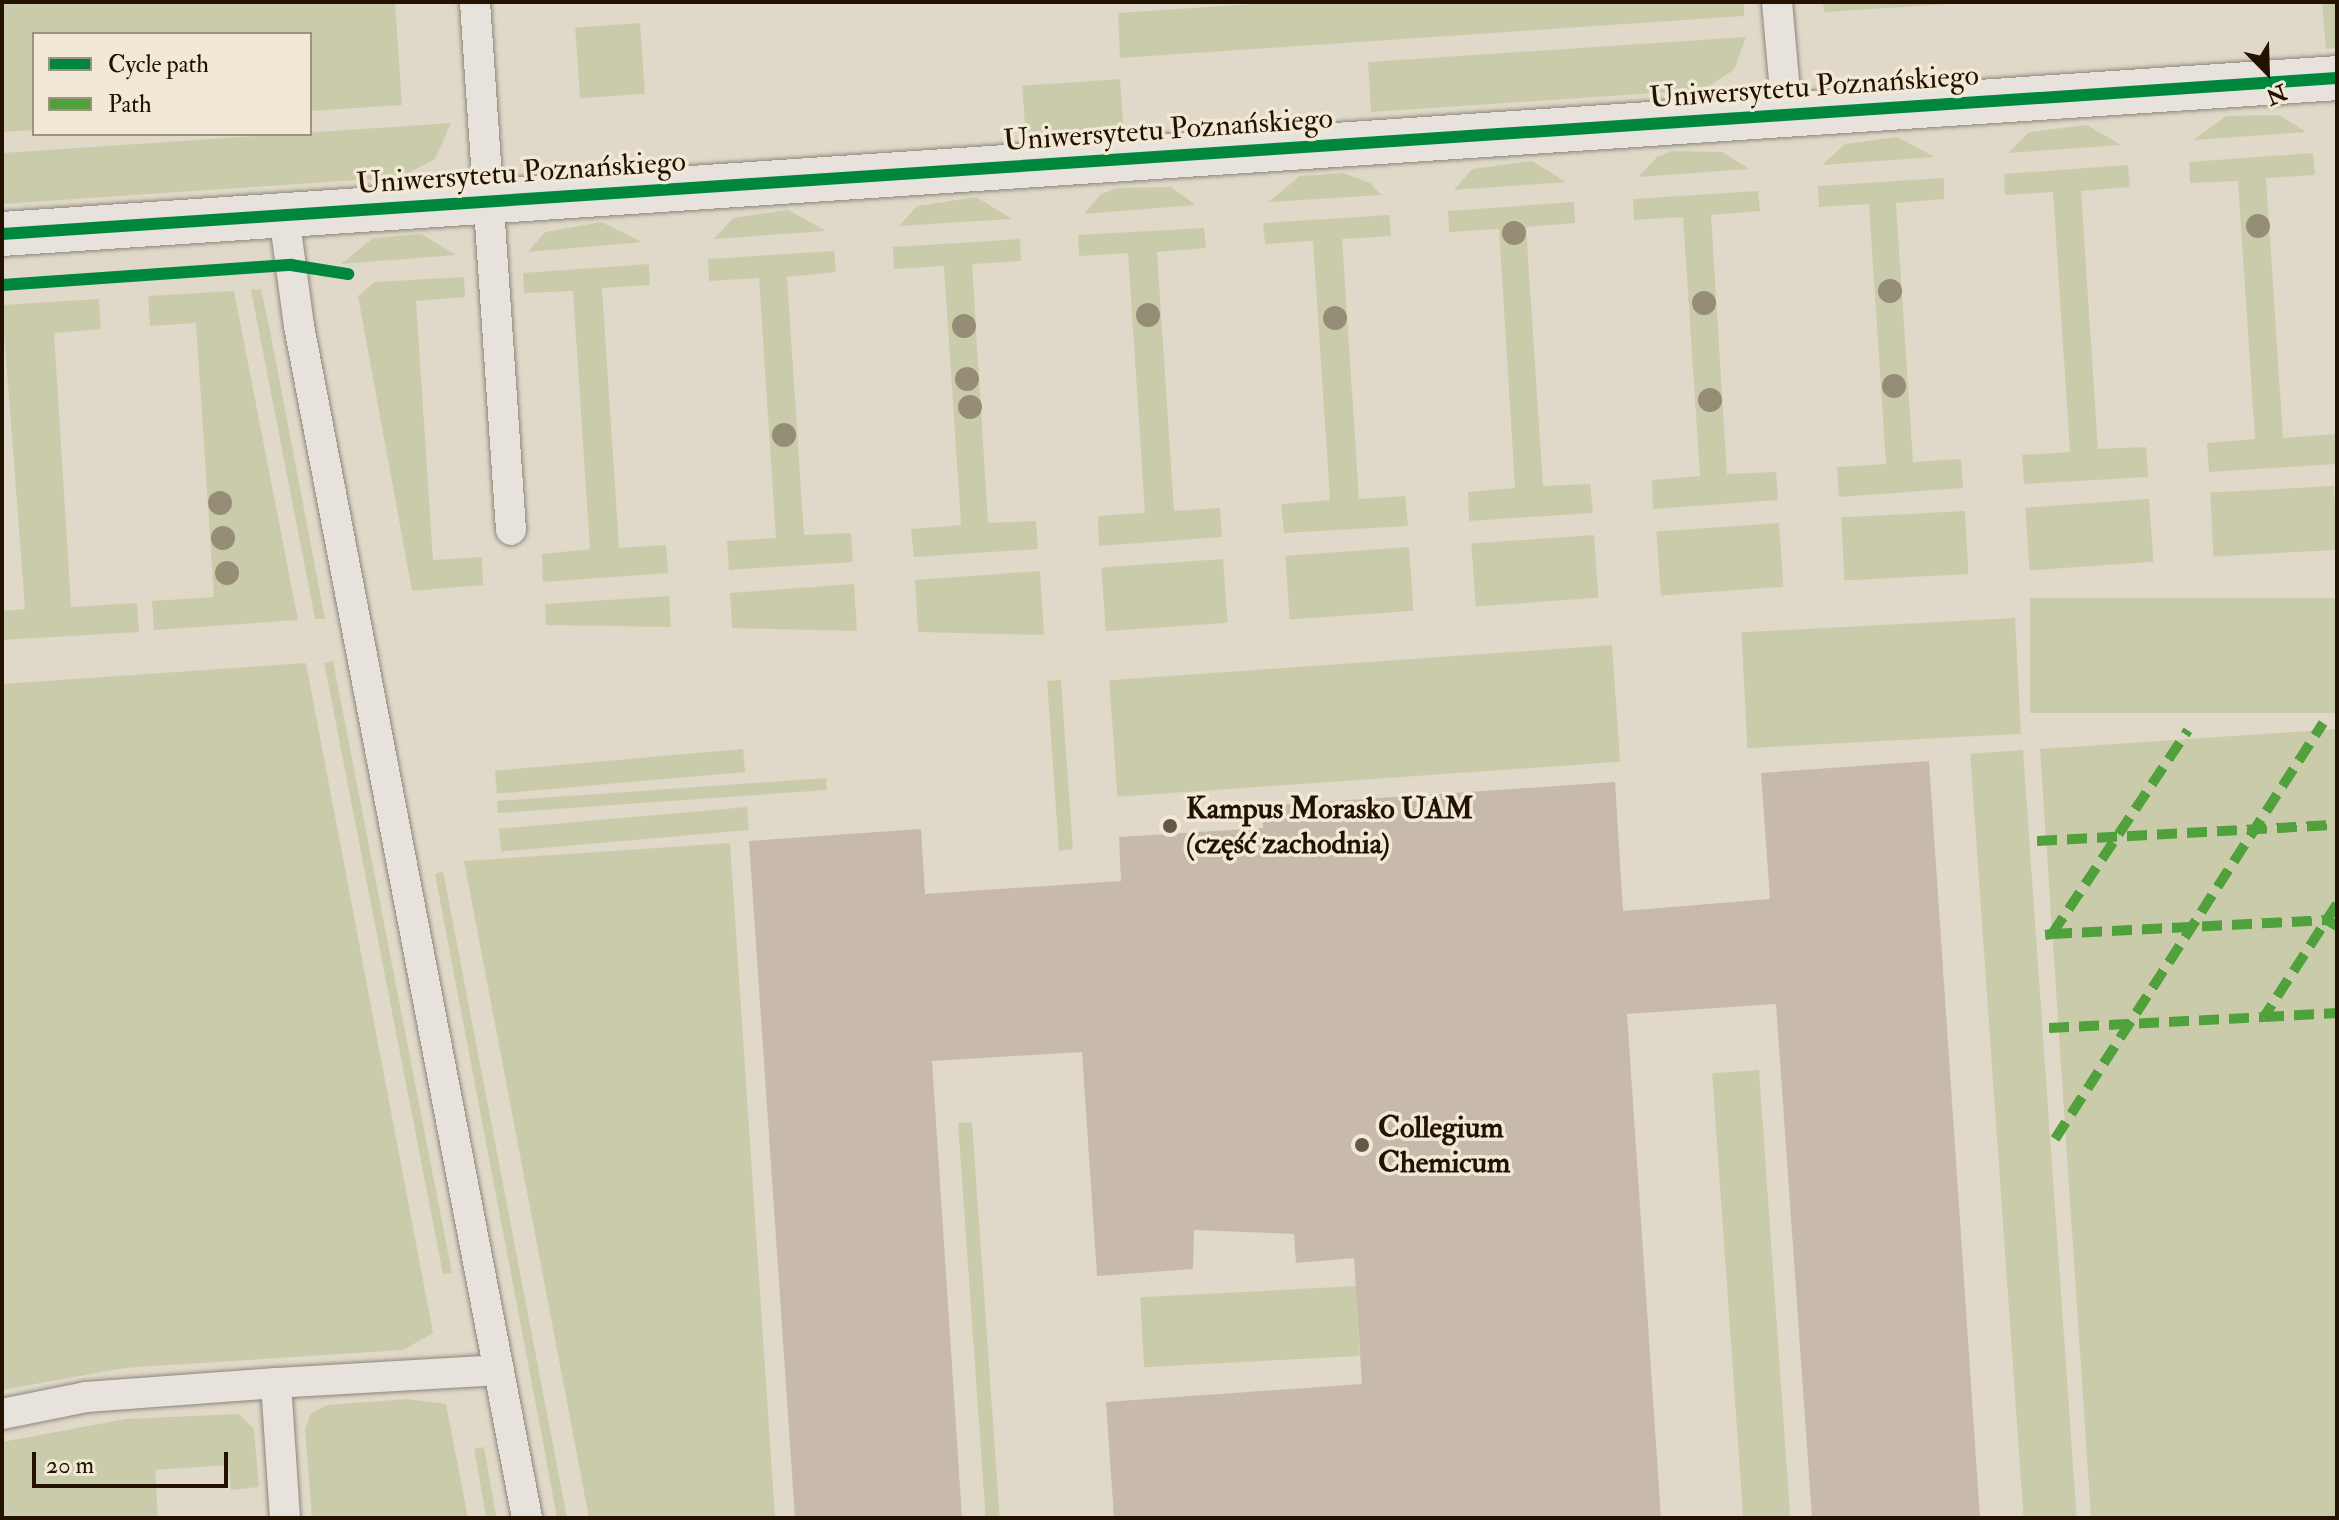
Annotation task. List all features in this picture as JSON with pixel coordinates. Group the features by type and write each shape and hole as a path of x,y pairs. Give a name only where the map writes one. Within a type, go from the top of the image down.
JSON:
{"street":[{"name":"Uniwersytetu Poznańskiego","path":"2,234 2337,78"}],"lane":[{"path":"475,2 511,530"},
{"path":"1777,2 1787,115"},
{"path":"284,215 299,326 527,1518"},
{"path":"2,1414 86,1397 499,1370"},
{"path":"276,1383 285,1518"}],"green space":[{"path":"2,2 395,2 402,105 312,111 312,32 32,32 32,130 2,132"},
{"path":"1284,2 1744,2 1744,16 1120,58 1118,13"},
{"path":"1823,2 1979,2 1824,12"},
{"path":"2322,2 2337,2 2337,48 2326,49"},
{"path":"640,23 645,94 580,98 575,28"},
{"path":"1746,37 1734,70 1703,90 1371,112 1368,62"},
{"path":"1120,79 1123,128 1026,135 1022,86"},
{"path":"2279,115 2306,132 2193,140 2226,116"},
{"path":"451,123 435,159 401,177 2,204 2,153 256,136 312,136 312,132"},
{"path":"2087,125 2121,145 2008,153 2029,132"},
{"path":"1897,137 1935,157 1822,165 1845,144"},
{"path":"1672,151 1722,152 1749,169 1638,177 1657,157"},
{"path":"2313,153 2315,175 2266,178 2283,438 2337,434 2337,464 2209,472 2207,443 2255,439 2238,181 2190,183 2189,162"},
{"path":"1532,161 1566,182 1454,190 1472,169"},
{"path":"2128,165 2130,187 2081,191 2098,449 2146,447 2148,477 2024,484 2022,455 2070,452 2053,192 2005,195 2004,174"},
{"path":"1343,173 1370,183 1381,195 1268,202 1300,176"},
{"path":"1944,178 1944,199 1896,203 1913,462 1961,459 1963,488 1839,497 1837,467 1886,464 1869,204 1819,207 1818,186"},
{"path":"1171,187 1196,205 1084,214 1101,194 1117,188"},
{"path":"1758,191 1760,211 1711,215 1727,474 1776,472 1778,500 1653,509 1652,480 1700,476 1683,217 1634,220 1633,199"},
{"path":"976,197 1012,219 899,226 917,206"},
{"path":"1574,202 1575,223 1526,227 1543,486 1590,484 1593,513 1469,521 1468,492 1515,488 1499,229 1449,232 1448,211"},
{"path":"788,210 826,231 714,239 733,218"},
{"path":"1389,215 1391,236 1342,239 1359,499 1405,496 1408,526 1284,533 1281,504 1330,500 1313,241 1265,244 1263,223"},
{"path":"601,222 642,242 528,252 545,232"},
{"path":"1204,228 1206,248 1157,252 1174,511 1220,508 1222,537 1099,546 1098,516 1145,513 1128,253 1079,256 1078,235"},
{"path":"421,234 456,255 341,264 373,238"},
{"path":"1020,239 1021,261 972,264 988,523 1036,521 1038,549 914,557 911,529 961,525 944,266 894,269 893,247"},
{"path":"834,251 836,272 787,277 804,535 851,533 853,562 729,570 727,541 776,538 759,278 709,281 708,259"},
{"path":"649,264 650,285 602,288 619,548 666,545 668,573 543,582 542,554 590,549 573,291 524,293 523,273"},
{"path":"464,277 465,297 416,301 433,560 482,557 483,585 412,591 358,296 375,282"},
{"path":"261,289 325,619 315,619 251,290"},
{"path":"234,291 298,620 154,630 152,601 214,597 196,323 150,326 148,296"},
{"path":"99,299 101,329 54,333 71,607 137,603 139,632 2,640 2,611 25,609 2,305"},
{"path":"2334,486 2337,550 2214,556 2210,492"},
{"path":"2149,499 2153,562 2030,570 2025,508"},
{"path":"1965,511 1968,574 1844,580 1841,517"},
{"path":"1779,523 1783,587 1661,595 1656,532"},
{"path":"1594,535 1598,598 1476,606 1471,544"},
{"path":"1409,547 1413,611 1290,619 1285,556"},
{"path":"1223,559 1227,623 1106,631 1101,568"},
{"path":"1040,571 1044,635 918,632 915,580"},
{"path":"854,584 857,631 732,628 730,593"},
{"path":"669,596 671,627 546,625 545,604"},
{"path":"2030,598 2337,598 2337,713 2030,713"},
{"path":"2015,618 2021,734 1747,748 1741,632"},
{"path":"1612,645 1620,762 1117,797 1109,680"},
{"path":"333,661 452,1273 443,1274 324,663"},
{"path":"306,663 433,1333 403,1350 124,1368 2,1390 2,684"},
{"path":"1061,680 1073,850 1059,851 1047,681"},
{"path":"2337,729 2337,1518 2091,1518 2040,749"},
{"path":"743,749 745,772 497,794 495,771"},
{"path":"2023,750 2077,1518 2024,1518 1970,754"},
{"path":"826,778 827,790 498,813 497,801"},
{"path":"747,807 749,830 501,852 499,829"},
{"path":"730,843 775,1518 589,1518 464,861"},
{"path":"443,871 567,1518 557,1518 435,874"},
{"path":"1759,1070 1790,1518 1743,1518 1712,1073"},
{"path":"972,1122 1000,1518 986,1518 958,1123"},
{"path":"1356,1286 1360,1356 1144,1367 1140,1297"},
{"path":"408,1399 446,1404 468,1518 312,1518 305,1429 311,1413 327,1405"},
{"path":"239,1414 254,1429 259,1487 231,1490 228,1465 155,1470 158,1518 2,1518 2,1442 126,1419"},
{"path":"484,1447 497,1518 486,1518 474,1449"}],"building":[{"name":"Collegium Chemicum","path":"1929,761 1980,1518 1812,1518 1776,1004 1627,1014 1661,1518 1114,1518 1106,1402 1362,1384 1354,1258 1296,1263 1294,1234 1194,1230 1193,1269 1097,1276 1082,1052 932,1061 962,1518 795,1518 749,841 921,829 925,894 1121,881 1119,837 1263,828 1263,806 1615,782 1623,911 1770,899 1761,773"}],"marked path":[{"path":"2055,1139 2323,723"},
{"path":"2045,935 2052,934 2188,730"},
{"path":"2037,841 2337,825"},
{"path":"2337,904 2264,1017 2337,1013"},
{"path":"2052,934 2327,920 2337,926"},
{"path":"2049,1028 2264,1017"}],"cycle path":[{"path":"2,234 2337,78"},
{"path":"2,285 291,265 348,274"}],"place":[{"name":"Kampus Morasko UAM (część zachodnia)","path":"1170,826"},
{"name":"Collegium Chemicum","path":"1362,1145"}]}
